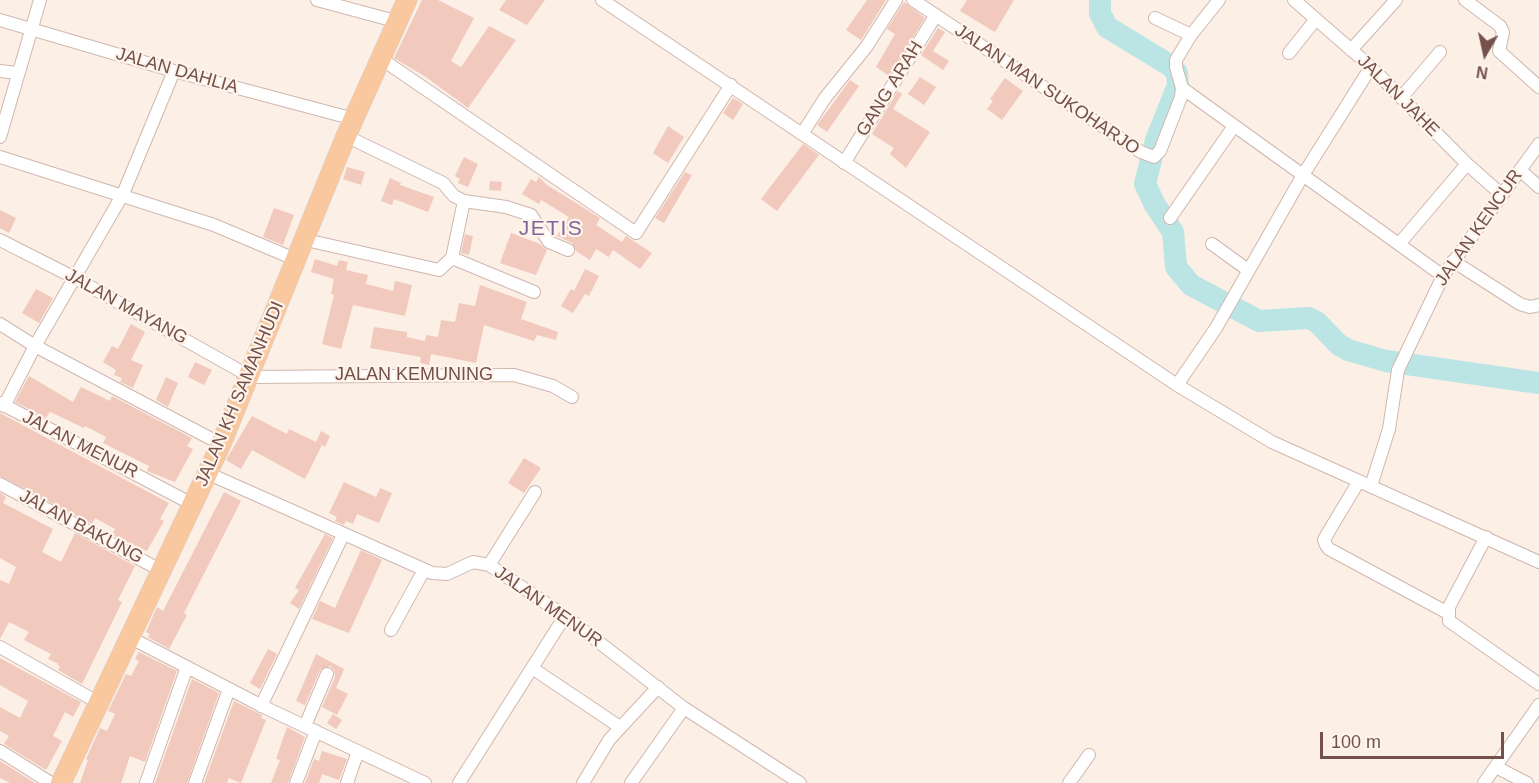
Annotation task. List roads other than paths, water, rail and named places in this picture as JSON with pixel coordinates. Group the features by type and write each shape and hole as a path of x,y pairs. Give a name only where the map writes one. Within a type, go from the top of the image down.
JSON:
{"main road":[{"name":"JALAN KH SAMANHUDI","path":"61,783 221,444 350,128 395,21 407,0"}],"street":[{"path":"0,137 40,0"},
{"path":"317,0 395,21"},
{"path":"602,0 1177,385 1272,442 1538,559"},
{"path":"802,134 825,98 867,46 896,0"},
{"name":"JALAN MAN SUKOHARJO","path":"913,0 1149,156 1160,151 1176,112 1182,88 1176,64 1191,35 1219,0"},
{"name":"JALAN JAHE","path":"1294,0 1371,67 1467,164 1501,194"},
{"path":"1351,50 1396,0"},
{"path":"1465,0 1500,26 1503,32 1499,51 1539,87"},
{"name":"GANG ARAH","path":"844,163 936,15"},
{"path":"1155,18 1191,35"},
{"path":"1288,53 1316,19"},
{"name":"JALAN DAHLIA","path":"0,20 174,71 350,128 443,183 454,196 464,201"},
{"path":"1401,98 1440,52"},
{"path":"380,58 636,233 731,85"},
{"path":"1177,385 1216,328 1303,175 1371,67"},
{"path":"0,71 17,73"},
{"path":"2,405 123,194 174,71"},
{"path":"1182,88 1443,276"},
{"path":"1170,218 1234,126"},
{"name":"JALAN KENCUR","path":"1371,486 1389,429 1397,375 1443,276 1539,144"},
{"path":"0,157 123,194 214,225 297,260"},
{"path":"1399,244 1467,164"},
{"path":"1520,170 1539,187"},
{"path":"306,240 440,270 452,258 464,201 524,211 539,224 549,242 568,250"},
{"name":"JALAN MAYANG","path":"0,240 75,278 250,377"},
{"path":"1212,244 1248,270"},
{"path":"452,258 534,292"},
{"path":"1453,261 1520,304 1530,307 1539,305"},
{"path":"0,324 35,346 221,444"},
{"name":"JALAN KEMUNING","path":"250,377 514,375 545,383 572,397"},
{"name":"JALAN MENUR","path":"2,405 192,504"},
{"name":"JALAN MENUR","path":"207,473 424,570 447,574 473,562 489,565 565,616 684,708 800,783"},
{"path":"1359,481 1324,540 1329,549 1448,613 1454,626 1539,684"},
{"name":"JALAN BAKUNG","path":"0,484 162,570"},
{"path":"489,565 535,492"},
{"path":"261,706 343,535"},
{"path":"1448,613 1486,537"},
{"path":"391,630 424,570"},
{"path":"459,783 565,616"},
{"path":"129,637 261,706 425,783"},
{"path":"0,647 99,703"},
{"path":"146,783 187,667"},
{"path":"532,668 620,727"},
{"path":"296,783 327,674"},
{"path":"583,783 620,727 658,687"},
{"path":"195,783 229,689"},
{"path":"1484,783 1539,705"},
{"path":"631,783 684,708"},
{"path":"0,751 51,783"},
{"path":"347,783 358,751"},
{"path":"1069,783 1089,755"},
{"path":"1496,766 1527,783"}],"waterway":[{"path":"1100,0 1100,13 1107,27 1171,66 1177,73 1178,85 1156,140 1145,184 1155,205 1173,232 1176,267 1191,285 1259,321 1309,318 1317,322 1338,344 1348,350 1386,361 1539,383"}],"district":[{"name":"JETIS","path":"551,229"}]}
